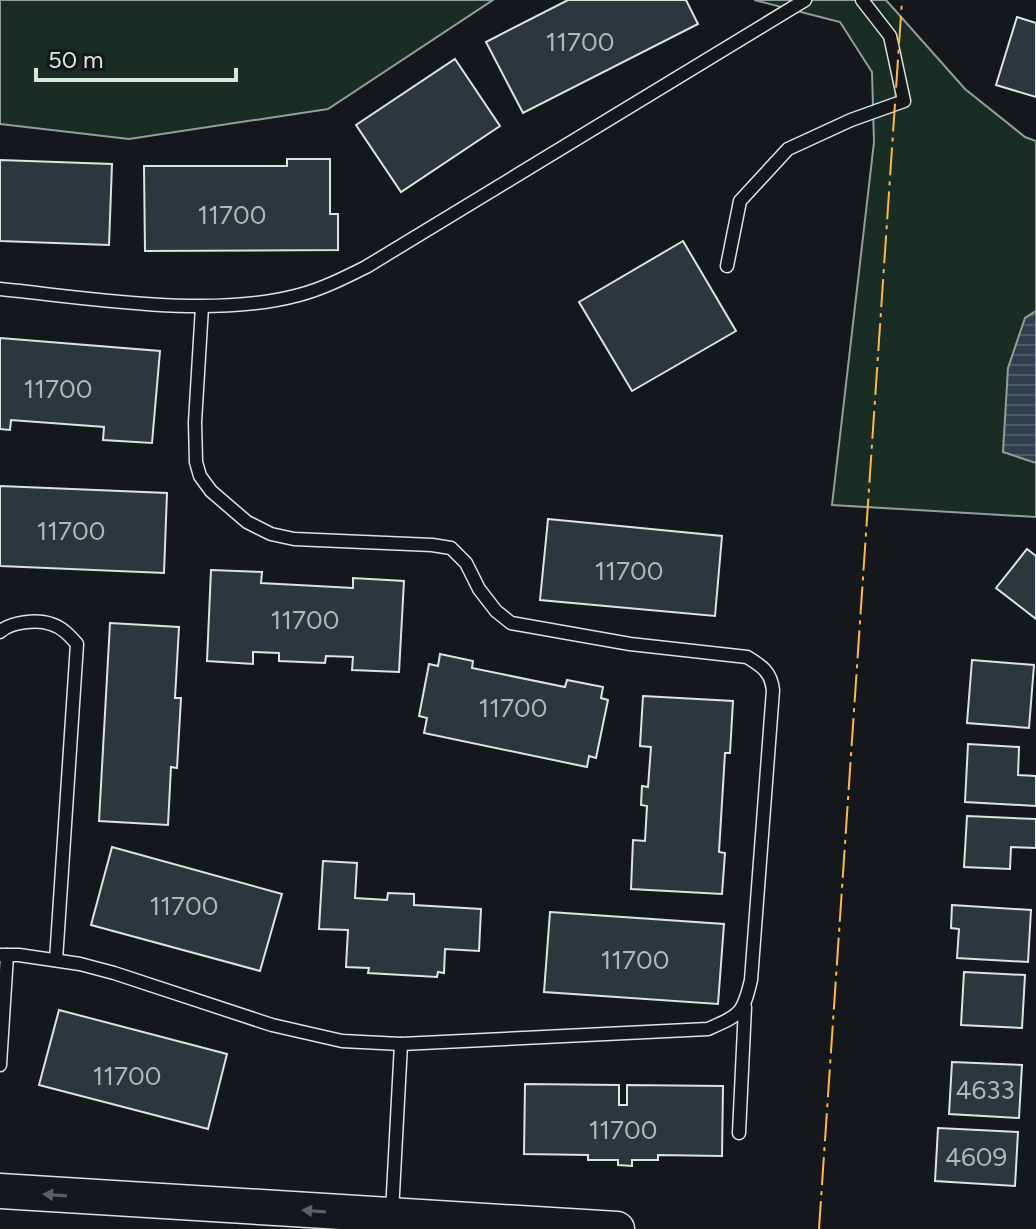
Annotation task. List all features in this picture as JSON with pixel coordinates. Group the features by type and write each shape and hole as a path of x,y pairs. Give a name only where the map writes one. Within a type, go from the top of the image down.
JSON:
{"main road":[{"path":"0,1191 392,1222 617,1229"}],"lane":[{"path":"0,289 202,307 296,296 326,286 366,267 805,0"},
{"path":"727,266 740,201 788,149 851,120 904,101 890,36 862,0"},
{"path":"202,307 195,422 196,462 200,476 211,491 247,522 271,534 294,539 451,548 466,563 479,589 496,611 511,623 630,644 747,657 771,677 773,690 751,980 745,1007 739,1133"},
{"path":"0,632 6,626 51,623 77,644 56,960"},
{"path":"0,1065 3,955 56,960 114,973 272,1025 342,1041 401,1044 708,1029 729,1020 745,1007"},
{"path":"392,1222 401,1044"}],"green space":[{"path":"0,0 493,0 328,109 129,139 0,124"},
{"path":"754,0 886,0 965,89 1025,137 1036,141 1036,517 832,505 874,142 872,72 840,22"}],"water":[{"path":"1036,311 1036,463 1003,452 1008,368 1025,318"}],"building":[{"path":"568,0 686,0 698,24 523,113 486,42"},
{"path":"1017,17 1036,23 1036,97 996,85"},
{"path":"455,59 500,126 401,192 356,125"},
{"path":"287,159 330,159 330,214 338,214 338,250 145,251 144,166 287,166"},
{"path":"0,160 112,164 109,245 0,241"},
{"path":"683,241 736,331 632,391 579,302"},
{"path":"0,338 160,351 152,443 103,440 104,427 11,420 10,430 0,429"},
{"path":"0,486 167,493 164,573 0,566"},
{"path":"548,519 722,536 715,616 540,600"},
{"path":"1027,549 1036,556 1036,619 996,588"},
{"path":"211,570 262,572 261,583 353,588 353,578 404,581 399,672 352,670 353,657 326,656 325,663 279,661 279,653 253,652 253,664 207,661"},
{"path":"110,623 179,627 175,698 181,698 177,768 171,767 168,825 99,821"},
{"path":"440,654 473,661 472,668 565,687 567,680 603,687 601,698 608,700 596,758 589,756 587,767 424,733 427,718 419,716 429,664 438,666"},
{"path":"972,660 1034,665 1029,728 967,723"},
{"path":"643,696 733,701 730,753 725,753 719,852 725,853 722,894 631,889 633,840 645,841 647,806 641,805 642,786 648,787 651,747 640,746"},
{"path":"968,744 1019,747 1018,775 1036,776 1036,806 965,802"},
{"path":"967,816 1036,819 1036,848 1011,847 1010,869 964,867"},
{"path":"112,847 282,894 260,971 91,925"},
{"path":"323,861 357,863 355,898 387,900 388,893 414,894 414,905 481,909 479,951 445,949 444,973 438,972 437,977 368,973 369,968 346,967 348,930 319,929"},
{"path":"952,905 1031,910 1028,962 957,958 959,929 951,928"},
{"path":"550,912 724,924 718,1004 544,992"},
{"path":"964,972 1025,975 1022,1028 961,1025"},
{"path":"59,1010 227,1054 208,1129 39,1085"},
{"path":"952,1062 1022,1065 1019,1118 949,1114"},
{"path":"525,1084 619,1085 619,1105 627,1105 627,1085 723,1086 722,1156 658,1155 658,1160 632,1160 632,1166 618,1165 618,1160 588,1160 588,1155 524,1154"},
{"path":"938,1128 1018,1132 1015,1186 935,1181"}],"power":[{"path":"819,1229 902,0"}]}
